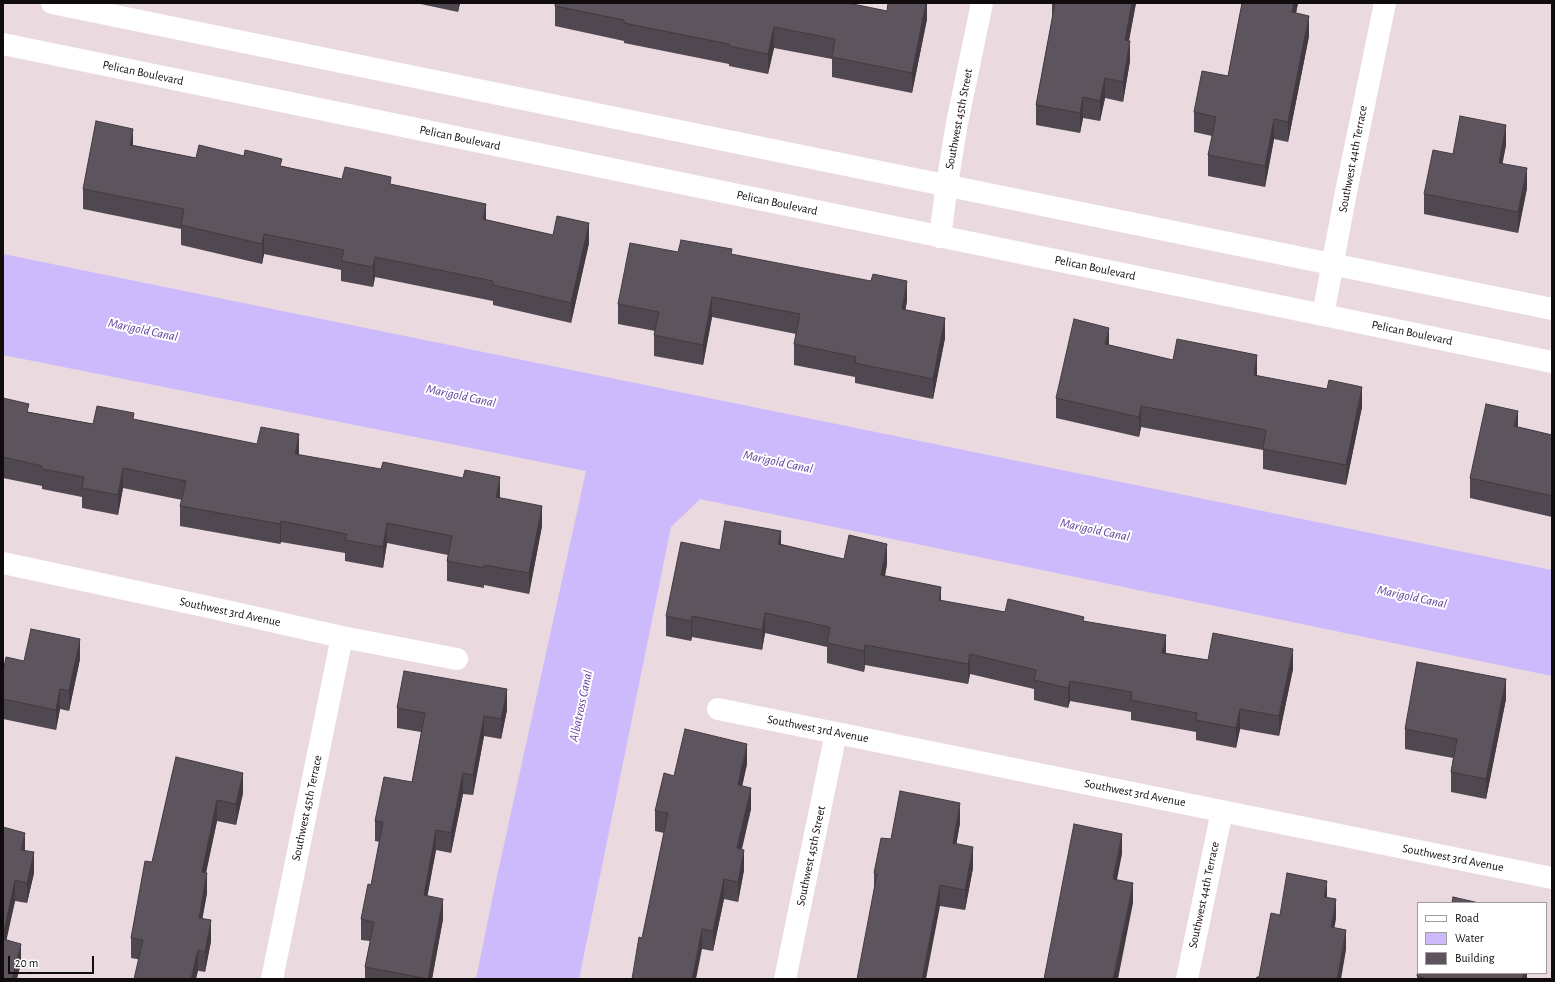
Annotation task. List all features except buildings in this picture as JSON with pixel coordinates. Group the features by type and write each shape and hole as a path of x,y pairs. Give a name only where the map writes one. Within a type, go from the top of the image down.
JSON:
{"street":[{"path":"52,3 1552,308"},
{"name":"Southwest 45th Street","path":"940,237 957,123 982,3"},
{"name":"Southwest 44th Terrace","path":"1323,315 1385,3"},
{"name":"Pelican Boulevard","path":"3,44 1552,362"},
{"name":"Southwest 3rd Avenue","path":"3,563 342,637 457,659"},
{"name":"Southwest 45th Terrace","path":"272,979 342,637"},
{"name":"Southwest 3rd Avenue","path":"718,709 1552,878"},
{"name":"Southwest 45th Street","path":"785,979 836,732"},
{"name":"Southwest 44th Terrace","path":"1186,979 1222,811"}],"water":[{"path":"3,254 1552,570 1552,676 700,499 671,527 579,979 476,979 586,471 3,355"}],"water label":[{"name":"Marigold Canal","path":"143,330"},
{"name":"Marigold Canal","path":"461,396"},
{"name":"Marigold Canal","path":"778,462"},
{"name":"Marigold Canal","path":"1095,530"},
{"name":"Marigold Canal","path":"1412,597"},
{"name":"Albatross Canal","path":"581,706"}]}
